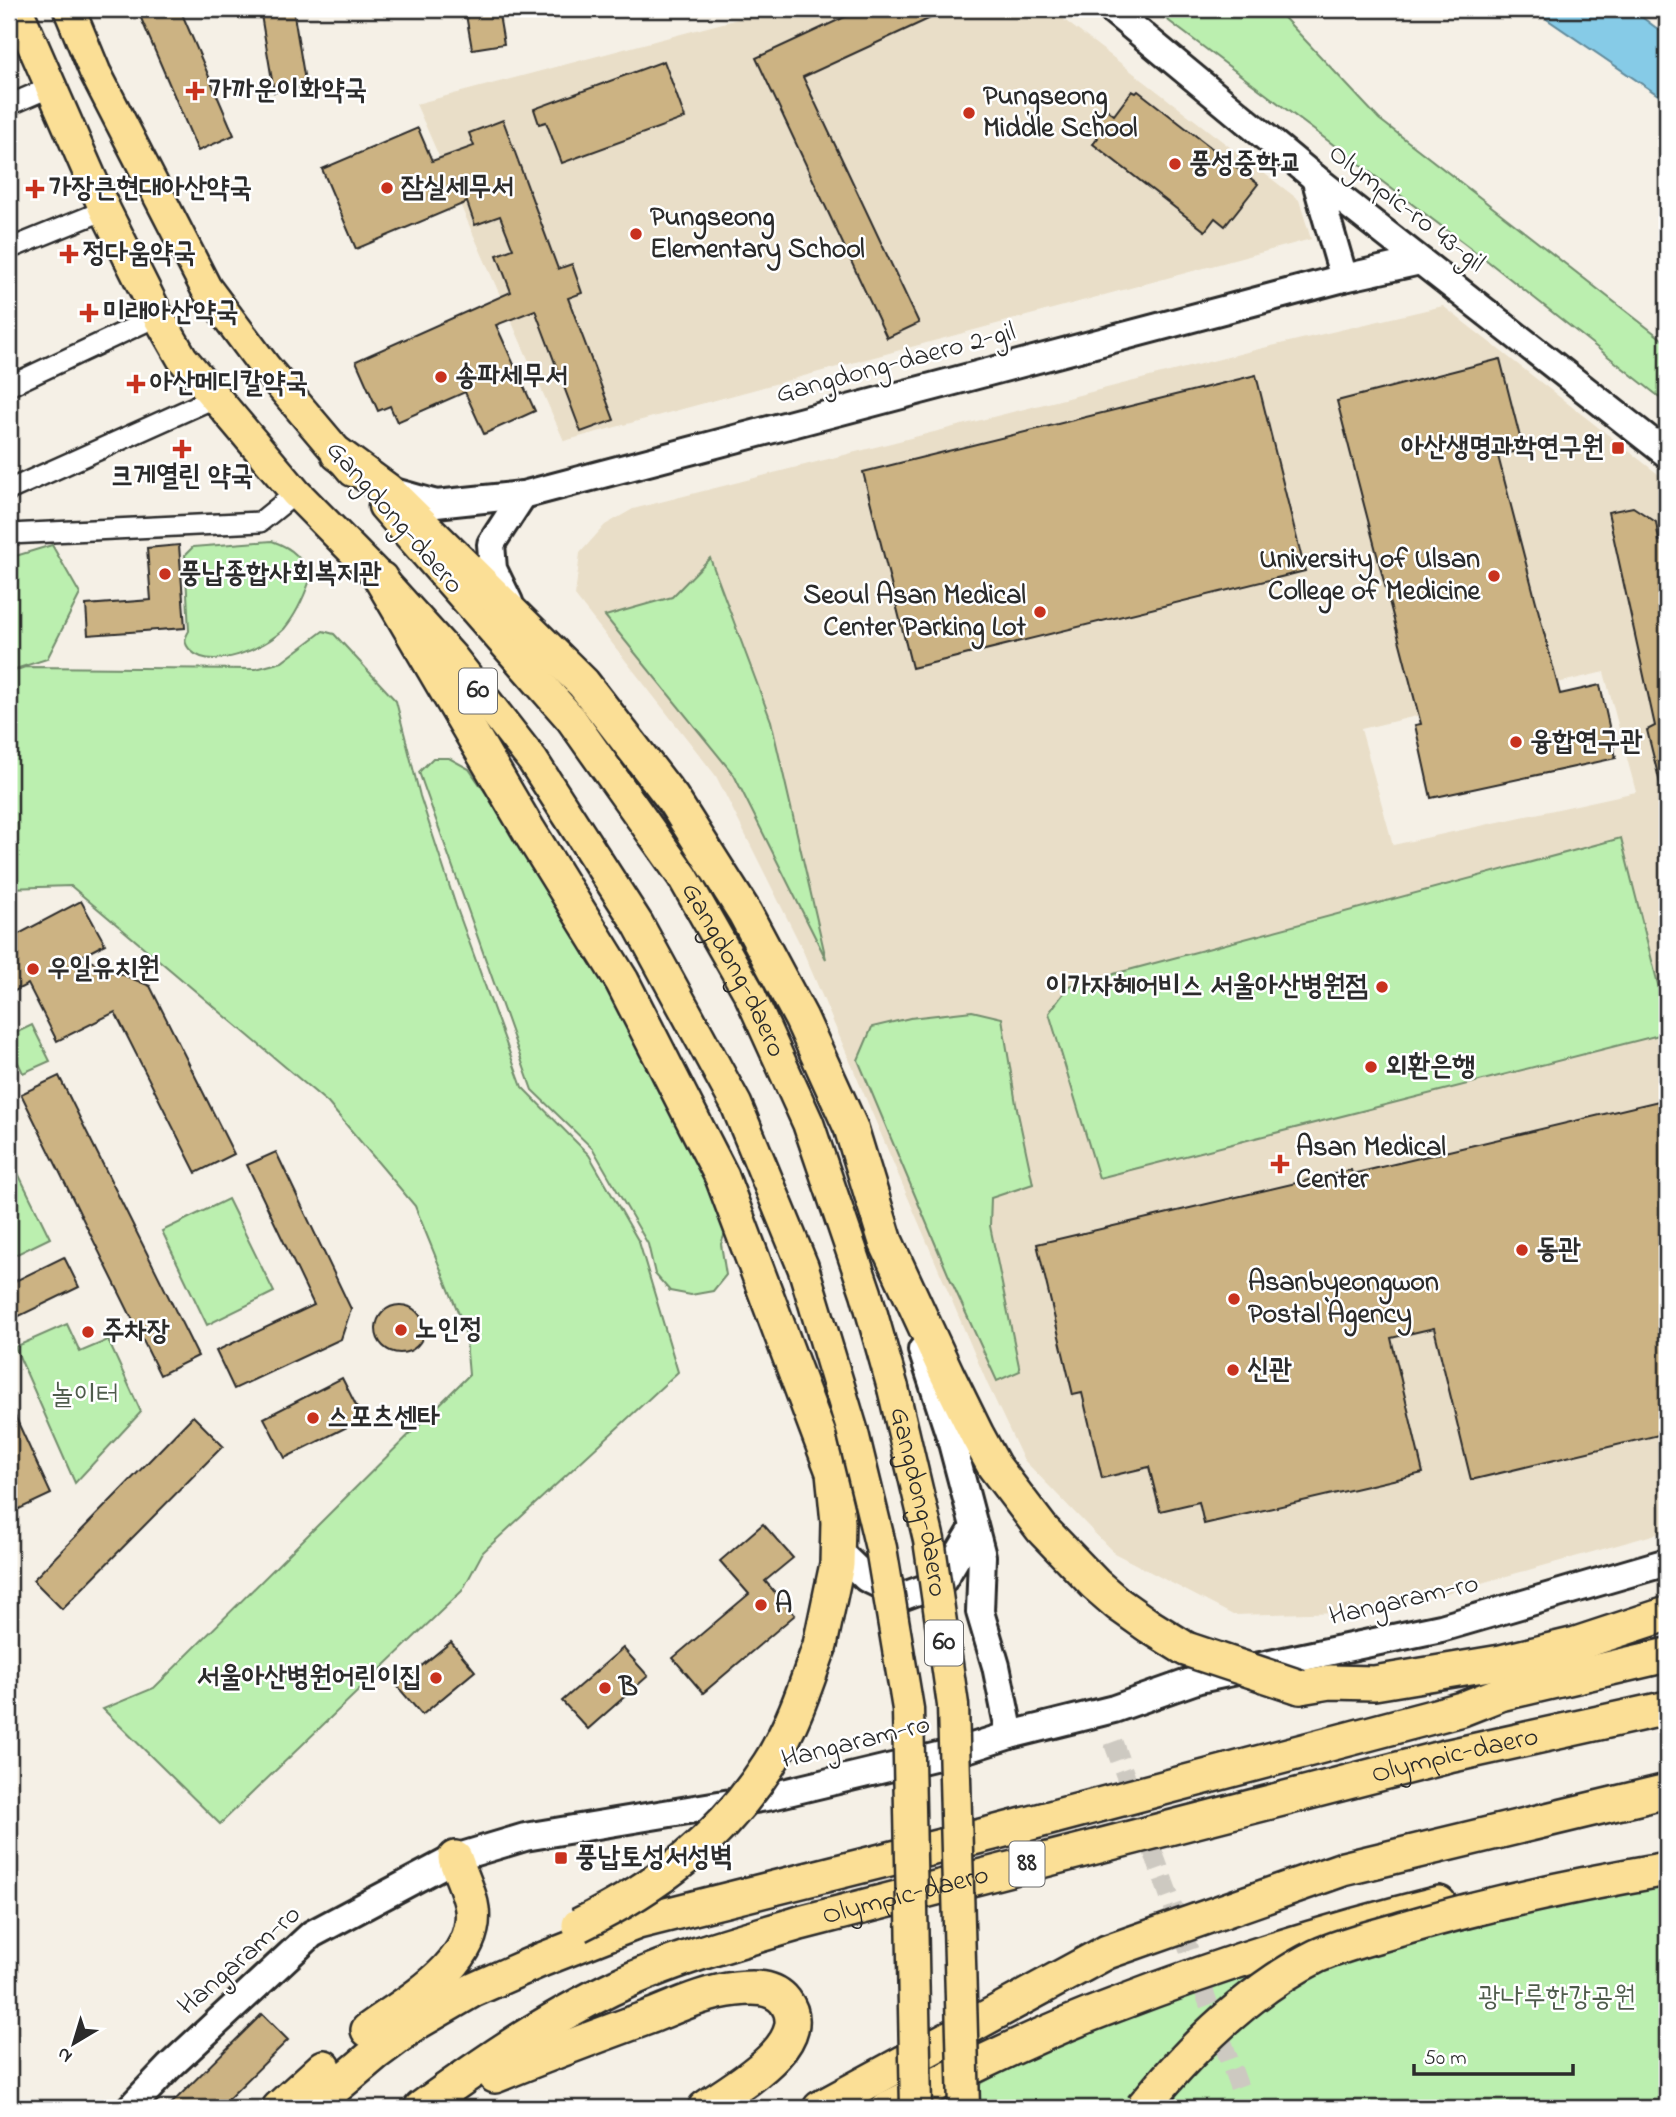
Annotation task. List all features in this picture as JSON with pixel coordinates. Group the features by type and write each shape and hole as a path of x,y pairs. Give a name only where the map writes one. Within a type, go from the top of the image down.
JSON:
{"highway":[{"path":"338,454 387,490 583,683 664,788 745,913 801,1018 851,1128 886,1242 977,1436 1042,1529 1118,1604 1186,1649 1341,1702 1500,1694"},
{"path":"311,2108 376,2053 418,2022 473,1990 544,1941 621,1904 657,1882 689,1857 746,1797 770,1762 806,1687 831,1600 837,1550 838,1522 833,1472 722,1177 622,981 529,831 381,579"},
{"path":"1300,1686 1330,1682 1374,1683 1501,1662 1576,1644 1667,1614"},
{"path":"473,1990 638,1922 1020,1826 1462,1709 1500,1694 1667,1655"},
{"name":"Olympic-daero","path":"424,2107 491,2060 584,2002 633,1979 696,1955 800,1923 1435,1759 1667,1707"},
{"path":"820,2108 1107,1952 1343,1869 1667,1791"},
{"path":"1436,1846 1576,1836 1667,1814"},
{"path":"888,2108 997,2055 1114,2005 1310,1937 1446,1901 1667,1855"},
{"path":"279,2108 348,2047 440,1978 455,1962 466,1945 471,1928 472,1909 455,1858"},
{"path":"1142,2108 1181,2063 1240,2006 1296,1968 1346,1945 1438,1918 1575,1885 1667,1869"},
{"path":"1310,1937 1438,1918"},
{"path":"424,2107 545,2055 707,1995 735,1989 758,1989 770,1990 781,1996 793,2018 791,2033 785,2045 770,2060 705,2108"}],"main road":[{"name":"Gangdong-daero","path":"17,9 105,210 182,358 296,493 381,579 451,656 533,761 638,923 736,1104 803,1267 852,1429 881,1548 908,1709 916,2108"},
{"name":"Gangdong-daero","path":"69,9 95,72 206,288 265,367 338,454 571,719 683,877 749,993 808,1122 866,1293 893,1388 929,1539 953,1705 964,2108"}],"street":[{"name":"Olympic-ro 43-gil","path":"1111,9 1315,178 1667,454"},
{"path":"9,104 51,87"},
{"path":"1315,178 1344,278"},
{"path":"9,249 105,210"},
{"name":"Gangdong-daero 2-gil","path":"387,490 436,504 523,495 1344,278 1420,261"},
{"path":"9,386 158,316"},
{"path":"9,490 214,398"},
{"path":"9,534 260,522 296,493"},
{"path":"517,618 492,569 491,544 523,495"},
{"path":"886,1242 951,1439 982,1556 981,1612 1010,1735"},
{"path":"837,1550 866,1578 904,1596 942,1582 974,1528"},
{"name":"Hangaram-ro","path":"130,2108 169,2067 312,1934 455,1858 525,1837 767,1797 963,1750 1010,1735 1114,1709 1199,1679 1441,1628 1667,1562"},
{"path":"942,1582 981,1612"}],"shaded area":[{"path":"776,9 1050,9 1299,200 1311,239 564,441 416,104"},
{"name":"Asan Medical Center","path":"1443,306 1667,481 1667,1531 1382,1611 1233,1615 1114,1553 1023,1459 987,1383 800,944 716,776 575,596 580,553 605,525 633,509 1259,349","holes":["1604,672 1636,792 1393,845 1361,729"]}],"green space":[{"path":"1153,9 1276,9 1379,119 1667,343 1667,403 1485,259"},
{"path":"272,541 297,555 310,580 288,624 264,643 238,655 211,659 190,650 185,641 189,631 185,555 193,547"},
{"path":"52,545 80,594 47,659 9,671 9,558"},
{"path":"710,558 771,721 826,959 734,775 605,616 672,597"},
{"path":"323,631 334,634 396,701 420,796 456,906 522,1087 589,1155 639,1242 678,1372 483,1552 462,1591 220,1824 103,1709 154,1688 469,1375 465,1329 415,1206 328,1103 71,886 9,888 9,673 25,667 256,669 282,662"},
{"path":"433,758 449,758 469,769 620,986 729,1222 721,1244 726,1275 713,1291 691,1295 670,1291 655,1274 648,1244 593,1149 532,1090 419,772"},
{"path":"1621,838 1667,1020 1667,1033 1099,1178 1049,1013 1069,986"},
{"path":"972,1011 1002,1018 1033,1184 991,1198 990,1226 1020,1371 997,1381 948,1274 858,1060 872,1027 910,1018"},
{"path":"32,1025 50,1061 23,1073 9,1044 9,1036"},
{"path":"11,1159 50,1238 9,1258 9,1161"},
{"path":"228,1199 274,1292 207,1325 162,1231"},
{"name":"놀이터","path":"67,1324 80,1352 108,1340 141,1412 75,1483 15,1347"},
{"name":"광나루한강공원","path":"1667,1862 1667,2108 936,2108 1070,2035 1223,1967"}],"water":[{"path":"1532,9 1631,9 1667,36 1667,101"}],"building":[{"path":"137,9 180,9 234,135 198,151"},
{"path":"260,9 293,9 306,87 274,92"},
{"path":"465,9 498,9 504,44 472,49"},
{"path":"862,9 950,9 803,77 919,323 887,338 756,58"},
{"path":"664,61 685,118 562,163 546,122 539,124 534,109"},
{"name":"풍성중학교","path":"1132,91 1138,91 1258,184 1225,226 1215,218 1205,231 1093,144 1098,138 1087,129 1104,107 1114,115"},
{"path":"503,120 558,269 572,264 582,293 568,298 614,420 581,432 535,310 496,325 535,411 484,434 465,392 397,422 390,406 378,411 356,361 511,292 497,255 513,249 500,216 475,225 467,202 356,249 322,169 418,128 432,161 474,146 469,133"},
{"path":"1500,359 1523,449 1498,456 1560,694 1600,685 1616,758 1431,798 1415,725 1421,724 1337,401"},
{"path":"1256,375 1305,571 912,668 863,472"},
{"path":"1633,507 1656,522 1659,541 1667,540 1667,786 1661,787 1647,730 1655,726 1608,512"},
{"name":"풍납종합사회복지관","path":"179,545 185,628 88,635 86,605 151,600 147,548"},
{"path":"81,901 105,944 80,957 150,986 234,1154 196,1173 115,1012 57,1041 28,984 9,994 9,939"},
{"path":"59,1076 198,1356 160,1375 21,1094"},
{"path":"1667,1099 1667,1433 1471,1480 1434,1328 1391,1338 1423,1473 1204,1524 1199,1502 1160,1511 1149,1467 1102,1478 1082,1393 1073,1395 1037,1244 1351,1170 1352,1174"},
{"path":"276,1152 351,1309 341,1339 234,1389 216,1351 314,1305 247,1165"},
{"path":"64,1257 79,1287 9,1321 9,1284"},
{"name":"노인정","path":"400,1305 417,1312 424,1329 417,1346 400,1353 383,1346 376,1329 383,1312"},
{"name":"스포츠센타","path":"342,1378 363,1419 285,1458 264,1418"},
{"path":"9,1403 51,1494 17,1510 9,1492"},
{"path":"193,1416 223,1446 62,1609 33,1580"},
{"name":"A","path":"763,1524 793,1558 765,1581 795,1615 703,1693 673,1658 749,1594 720,1561"},
{"name":"서울아산병원어린이집","path":"451,1642 475,1671 422,1715 397,1686"},
{"name":"B","path":"623,1648 648,1676 588,1729 562,1701"},
{"path":"262,2014 288,2040 219,2108 167,2108"}],"tunnel":[{"path":"1113,1742 1239,2087"}],"place":[{"name":"가까운이화약국","path":"195,91"},
{"name":"Pungseong Middle School","path":"969,113"},
{"name":"풍성중학교","path":"1175,164"},
{"name":"잠실세무서","path":"387,188"},
{"name":"가장큰현대아산약국","path":"35,189"},
{"name":"Pungseong Elementary School","path":"636,234"},
{"name":"정다움약국","path":"69,254"},
{"name":"미래아산약국","path":"89,313"},
{"name":"송파세무서","path":"441,377"},
{"name":"아산메디칼약국","path":"136,384"},
{"name":"아산생명과학연구원","path":"1618,448"},
{"name":"크게열린 약국","path":"182,449"},
{"name":"풍납종합사회복지관","path":"165,574"},
{"name":"University of Ulsan College of Medicine","path":"1494,576"},
{"name":"Seoul Asan Medical Center Parking Lot","path":"1040,612"},
{"name":"융합연구관","path":"1516,742"},
{"name":"우일유치원","path":"33,969"},
{"name":"이가자헤어비스 서울아산병원점","path":"1382,987"},
{"name":"외환은행","path":"1371,1067"},
{"name":"Asan Medical Center","path":"1280,1164"},
{"name":"동관","path":"1522,1250"},
{"name":"Asanbyeongwon Postal Agency","path":"1234,1299"},
{"name":"노인정","path":"401,1330"},
{"name":"주차장","path":"88,1332"},
{"name":"신관","path":"1233,1370"},
{"name":"스포츠센타","path":"313,1418"},
{"name":"A","path":"761,1605"},
{"name":"서울아산병원어린이집","path":"436,1678"},
{"name":"B","path":"605,1688"},
{"name":"풍납토성서성벽","path":"561,1858"}]}
